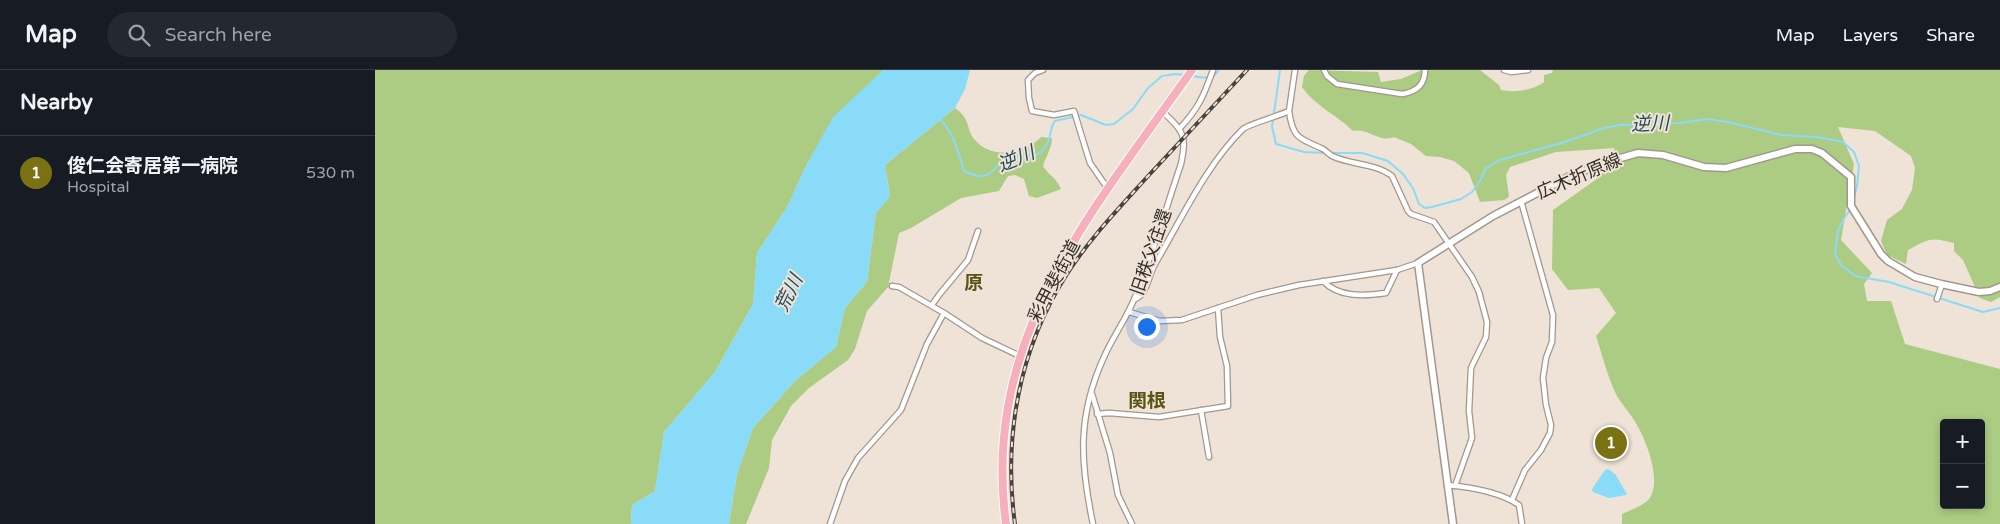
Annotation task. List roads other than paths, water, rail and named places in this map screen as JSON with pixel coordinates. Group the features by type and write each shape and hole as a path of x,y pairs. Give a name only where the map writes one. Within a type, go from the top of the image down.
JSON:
{"highway":[{"name":"彩甲斐街道","path":"1006,524 1002,461 1003,435 1011,384 1046,284 1108,189 1192,70"}],"main road":[{"name":"広木折原線","path":"1418,263 1493,216 1521,201 1568,177 1626,155 1638,153 1663,155 1704,167 1726,168 1795,149 1812,149 1821,153 1851,177 1851,206 1887,261 1915,277 1942,284 1979,292 1990,291 2000,287"},
{"path":"1418,263 1453,524"}],"street":[{"path":"1043,70 1035,73 1028,80 1032,111 1054,115 1074,111 1090,162 1108,189"},
{"path":"1163,112 1180,128 1194,113 1213,70"},
{"path":"1295,70 1289,111 1294,130 1301,139 1333,156 1380,170 1391,176 1408,211 1411,214 1432,220 1465,266 1479,292 1487,330 1486,337 1471,368 1469,411 1472,438 1455,486"},
{"path":"1324,70 1327,76 1337,84 1402,94 1410,93 1421,85 1425,77 1425,70"},
{"path":"1504,70 1511,72 1528,70"},
{"path":"1135,299 1142,294 1152,270 1194,195 1221,155 1243,128 1289,111"},
{"name":"旧秩父往還","path":"1093,524 1086,490 1082,439 1091,392 1114,336 1135,299 1181,164 1185,146 1180,128"},
{"path":"1512,500 1525,470 1541,450 1550,433 1551,426 1543,378 1546,358 1552,342 1553,315 1521,201"},
{"path":"932,305 968,260 978,231"},
{"path":"1129,312 1160,321 1192,318 1257,295 1323,281 1397,270 1418,263"},
{"path":"1323,281 1327,285 1350,294 1366,296 1387,293 1397,270"},
{"path":"1937,299 1942,284"},
{"path":"892,286 899,287 932,305 982,338 1020,356"},
{"path":"1097,414 1109,413 1149,417 1228,406 1227,366 1219,337 1218,308"},
{"path":"830,524 845,481 858,458 901,410 927,344 944,312"},
{"path":"1091,392 1110,453 1118,495 1132,524"},
{"path":"1201,410 1209,457"},
{"path":"1447,486 1455,486 1512,500 1519,505 1522,524"}],"water":[{"name":"荒川","path":"883,70 970,70 965,89 955,108 885,165 890,197 876,213 867,282 845,308 836,347 796,380 753,428 737,474 729,524 631,524 632,505 655,491 664,432 715,372 753,304 757,253 787,207 808,162 833,117"},
{"path":"1608,469 1615,474 1626,495 1609,498 1593,492 1592,489 1605,470"}],"waterway":[{"name":"逆川","path":"1192,76 1210,77 1219,70"},
{"name":"逆川","path":"1280,70 1272,127 1276,144 1304,152 1326,153"},
{"name":"逆川","path":"940,119 952,137 964,171 976,176 983,176 990,173 1000,163 1010,157 1028,157 1038,154 1046,146 1055,121 1081,115 1106,125 1114,124 1133,109 1148,88 1162,76 1185,75"},
{"name":"逆川","path":"1330,153 1362,153 1388,161 1403,174 1413,188 1419,204 1425,208 1461,199 1472,192 1486,168 1500,160 1565,142 1604,128 1620,125 1679,123 1708,119 1781,135 1817,137 1843,142 1854,152 1859,166 1854,198"},
{"name":"逆川","path":"1851,209 1838,231 1835,254 1841,265 1855,276 1889,282 1983,312 2000,308"}],"railway":[{"path":"1015,524 1011,459 1019,394 1026,363 1050,303 1085,248 1106,223 1247,70"}],"place":[{"name":"俊仁会寄居第一病院","path":"1611,443"}],"district":[{"name":"原","path":"974,283"},
{"name":"関根","path":"1147,401"}]}
